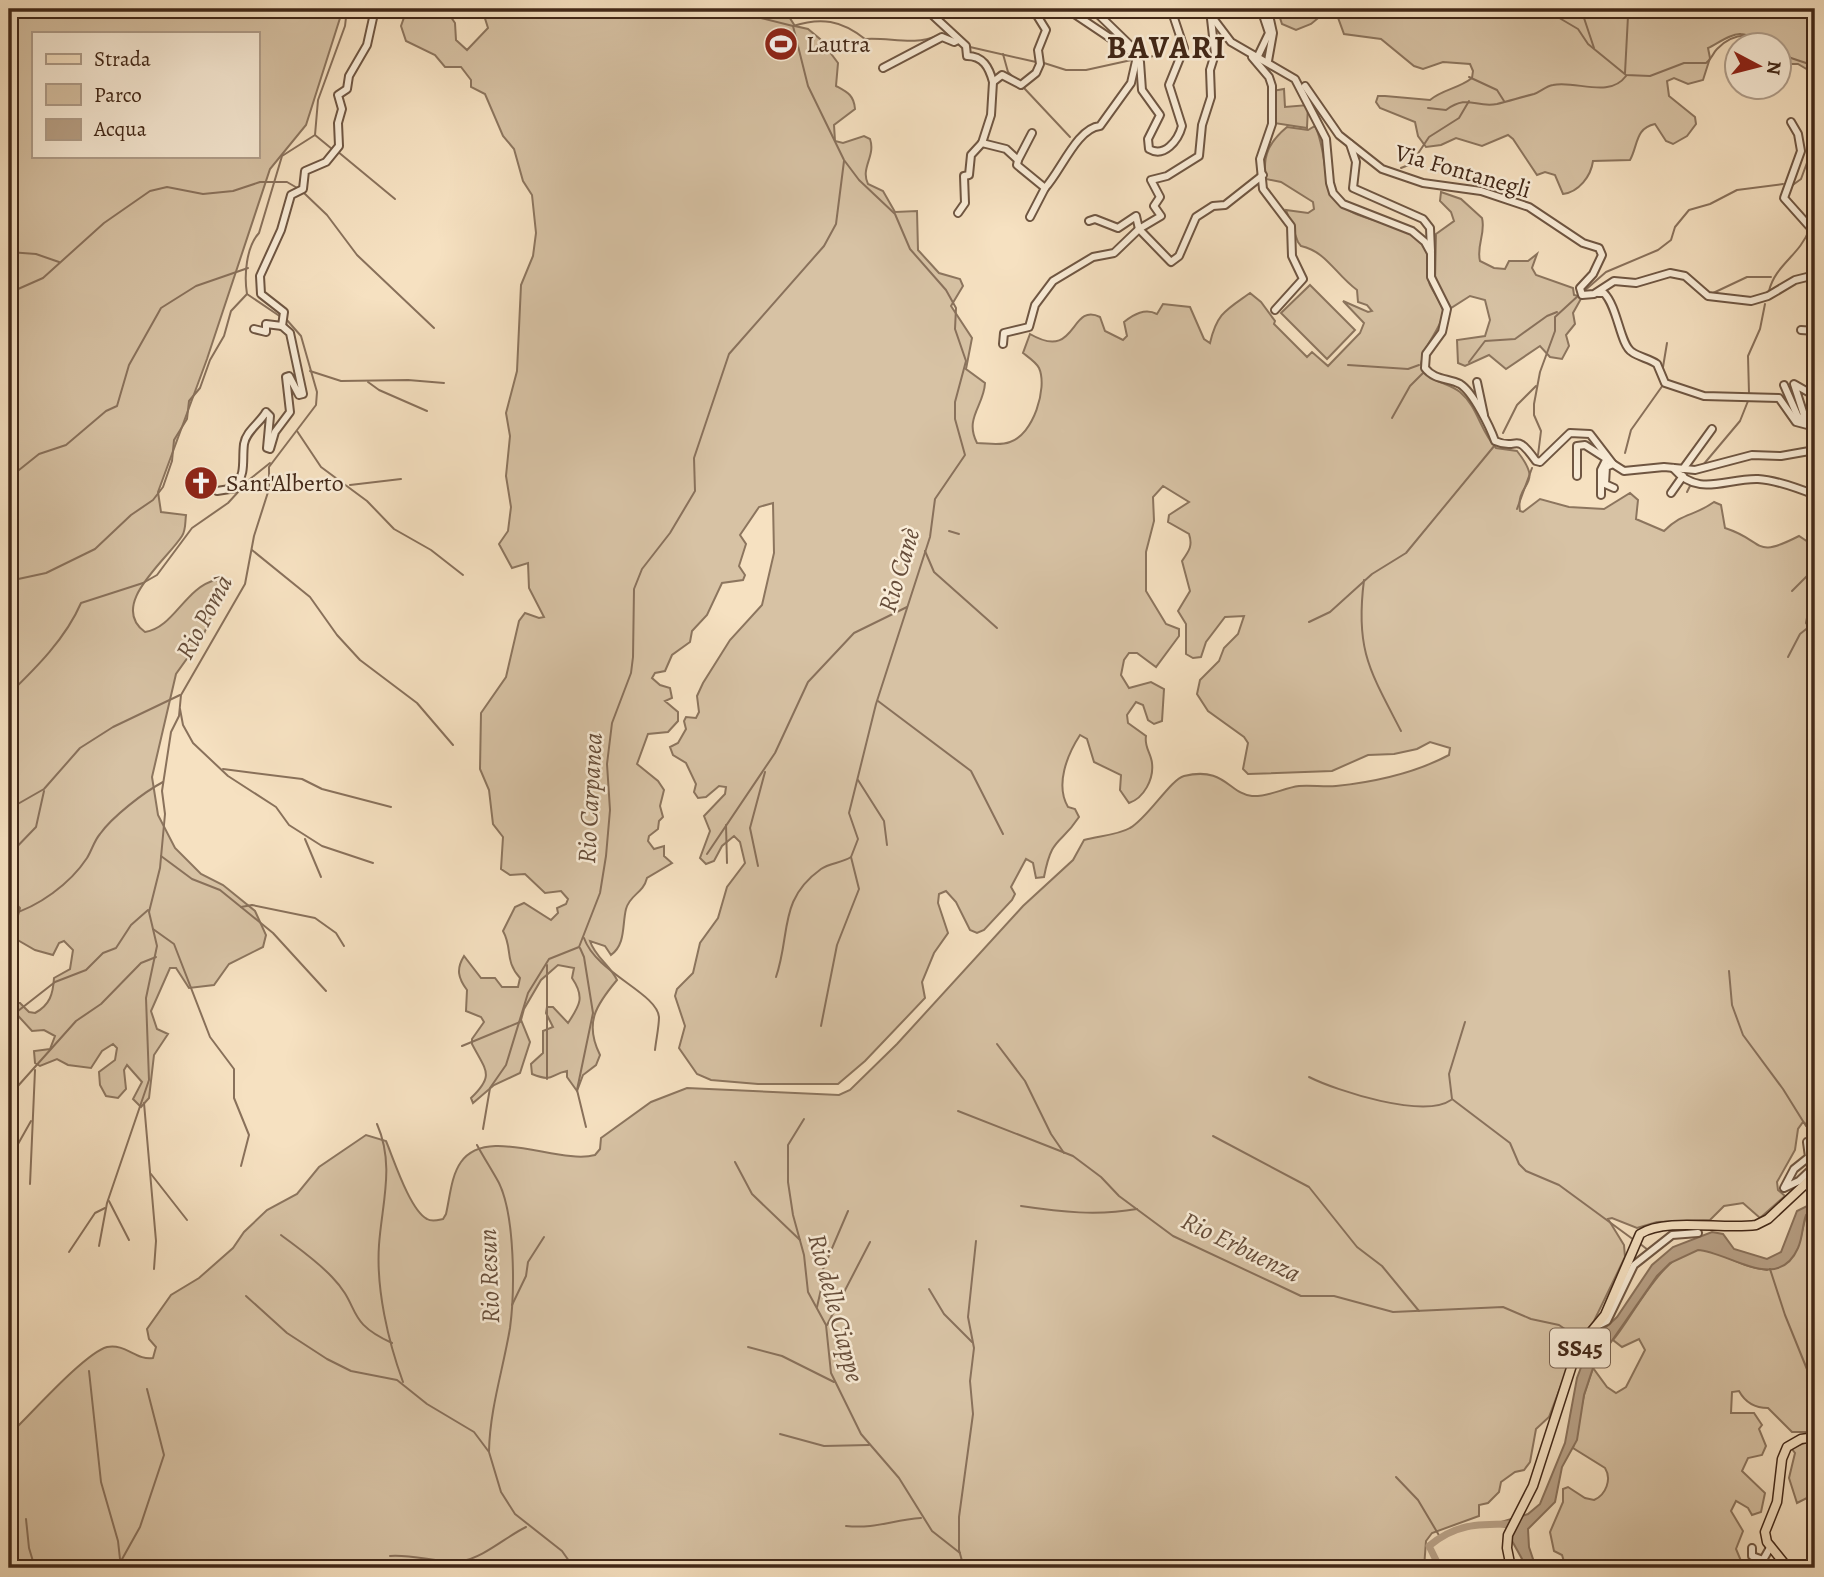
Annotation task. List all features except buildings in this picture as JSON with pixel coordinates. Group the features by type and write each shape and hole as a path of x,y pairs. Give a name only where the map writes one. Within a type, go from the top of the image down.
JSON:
{"main road":[{"name":"SS45","path":"1511,1568 1507,1548 1508,1535 1524,1506 1574,1359 1582,1343 1597,1325 1634,1243 1649,1229 1756,1225 1768,1219 1815,1175"},
{"path":"1788,1568 1770,1546 1765,1532 1777,1502 1782,1459 1793,1443 1815,1437"}],"street":[{"path":"217,491 236,488 246,462 245,440 267,412 270,416 267,448 270,449 275,432 290,412 286,377 289,376 299,395 303,394 290,333 283,321 283,311 261,294 260,276 281,230 291,195 303,189 305,171 318,163 325,163 338,147 338,123 342,109 338,95 346,89 349,76 367,45 375,9"},
{"path":"885,9 929,11 966,46 967,56 978,57 986,64 993,82 991,115 982,142 971,155 969,175 964,176 965,202 958,214"},
{"path":"993,82 1002,75 1021,85 1036,72 1041,62 1039,48 1047,33 1033,9"},
{"path":"1067,9 1136,57"},
{"path":"1099,15 1135,50 1141,88 1160,115 1148,145 1152,152 1162,152 1175,140 1182,127 1169,85 1184,48 1171,9"},
{"path":"1206,9 1227,39 1254,57 1268,61 1290,74 1304,92 1325,139 1334,193 1356,211 1412,231 1425,242 1431,253"},
{"path":"1254,57 1269,33 1263,9"},
{"path":"1263,9 1273,33 1268,61"},
{"path":"1003,344 1004,333 1029,327 1035,305 1053,281 1097,255 1114,253 1139,229 1161,216 1154,206 1160,197 1151,180 1182,168 1201,152 1202,125 1211,97 1210,70 1215,54 1211,17"},
{"path":"883,68 942,37 954,42 958,40"},
{"path":"1030,217 1045,188 1061,170 1077,139 1092,128 1100,126 1131,82 1136,57"},
{"path":"1254,57 1272,86 1272,124 1261,156 1263,189 1291,226 1292,256 1303,279 1275,310"},
{"name":"Via Fontanegli","path":"1290,74 1297,76 1339,135 1390,172 1426,184 1481,191 1529,207 1583,243 1600,248 1602,256 1580,290 1582,295 1594,294"},
{"path":"1791,122 1798,134 1801,150 1784,198 1809,226 1815,227"},
{"path":"1032,133 1017,165 1045,188"},
{"path":"982,142 1006,149 1018,160"},
{"path":"1350,144 1356,162 1353,188 1423,219 1430,228 1431,277 1447,309 1442,332 1426,354 1425,368 1433,376 1461,385 1484,417 1495,441 1519,442 1529,450 1536,461 1544,459 1563,437 1579,431 1597,439 1610,462"},
{"path":"1089,221 1095,219 1118,228 1135,216 1139,229 1166,260 1174,261 1184,247 1196,217 1213,206 1225,205 1262,175"},
{"path":"1594,294 1614,281 1636,283 1670,272 1685,276 1708,296 1751,300 1768,296 1795,281 1815,275"},
{"path":"1594,294 1606,293 1630,352 1657,364 1665,383 1704,396 1779,398 1796,422 1814,423"},
{"path":"254,329 266,332 265,324 283,321"},
{"path":"1801,330 1815,331"},
{"path":"1477,382 1482,394 1484,417"},
{"path":"1814,423 1804,415 1794,383 1815,396"},
{"path":"1784,385 1798,417 1814,423"},
{"path":"1671,493 1712,429"},
{"path":"1577,476 1577,446 1585,445 1624,471 1673,468 1683,473 1692,484 1715,486 1728,480 1757,479 1814,494"},
{"path":"1683,473 1752,455 1781,456 1815,450"},
{"path":"1610,462 1606,467 1605,484 1614,488"},
{"path":"1601,495 1601,470 1610,462"},
{"path":"1807,1142 1809,1157 1794,1169 1784,1188 1799,1181 1815,1166"},
{"path":"1597,1325 1607,1321 1634,1265 1665,1238 1698,1233"},
{"path":"1752,1548 1752,1556 1763,1560 1770,1546"}],"green space":[{"path":"9,9 340,9 341,15 306,125 270,169 207,359 158,492 161,512 186,515 184,531 144,583 136,596 133,609 135,621 145,632 164,623 205,584 216,580 225,584 203,636 176,674 152,777 158,815 175,848 201,874 223,885 255,911 266,935 263,947 229,964 214,985 189,988 176,968 170,968 151,1011 157,1029 168,1034 154,1055 149,1098 141,1107 133,1099 142,1082 127,1065 124,1070 126,1089 118,1098 106,1096 100,1085 99,1072 115,1060 117,1048 113,1044 102,1051 91,1068 68,1065 57,1059 40,1066 35,1063 34,1051 50,1049 55,1036 44,1030 32,1031 11,1008 14,1003 20,1003 29,1012 35,1013 44,1006 52,994 54,978 70,969 73,950 64,941 59,943 53,955 35,950 9,935 9,920 17,919 20,908 9,897"},
{"path":"407,9 446,10 455,23 456,40 467,50 488,28 482,9 784,9 795,26 808,29 820,39 838,63 836,86 847,92 853,100 855,109 834,125 835,141 843,143 864,136 870,139 871,151 866,173 868,184 883,191 895,212 917,211 918,250 939,273 960,279 963,286 951,306 972,338 966,369 985,383 973,426 977,443 1010,442 1018,438 1032,421 1042,387 1039,368 1023,353 1030,334 1046,341 1057,341 1065,337 1083,317 1090,315 1100,317 1105,331 1123,340 1127,336 1124,322 1136,314 1157,314 1163,304 1190,307 1204,339 1210,343 1219,318 1250,293 1261,302 1275,321 1274,324 1307,357 1312,352 1328,366 1360,333 1364,323 1343,301 1368,312 1372,311 1367,305 1358,302 1357,290 1324,258 1298,242 1286,210 1308,213 1314,209 1313,202 1281,182 1266,179 1265,171 1268,150 1287,127 1308,130 1315,126 1333,197 1353,212 1414,236 1426,248 1428,280 1444,313 1425,350 1421,364 1428,375 1455,388 1466,398 1496,448 1517,451 1529,472 1520,501 1520,511 1523,512 1540,499 1569,507 1604,509 1630,493 1638,500 1636,519 1664,531 1677,521 1714,502 1721,505 1725,528 1760,546 1773,547 1799,536 1814,546 1815,575 1806,623 1808,626 1815,625 1815,1140 1810,1127 1803,1122 1798,1129 1795,1150 1777,1182 1778,1190 1785,1196 1760,1218 1743,1203 1724,1206 1710,1220 1657,1222 1637,1228 1612,1218 1608,1219 1624,1245 1625,1257 1594,1321 1578,1341 1549,1417 1536,1429 1530,1462 1524,1470 1515,1472 1501,1482 1499,1492 1488,1503 1479,1505 1479,1516 1432,1533 1426,1541 1424,1568 9,1568 9,1438 13,1431 73,1371 97,1352 113,1346 142,1357 153,1358 156,1347 149,1339 147,1329 171,1295 199,1278 233,1248 244,1232 267,1210 297,1194 319,1167 366,1135 386,1141 415,1206 427,1219 435,1220 443,1219 446,1214 458,1168 473,1151 505,1146 580,1157 595,1155 600,1149 601,1138 651,1102 687,1088 839,1095 850,1090 897,1044 1023,906 1073,860 1084,840 1130,828 1184,776 1198,774 1217,777 1237,791 1258,796 1299,786 1336,786 1380,779 1409,772 1449,755 1450,748 1430,742 1417,749 1394,754 1368,755 1332,771 1248,774 1243,769 1248,743 1244,737 1208,711 1197,694 1200,680 1219,661 1224,648 1238,634 1244,616 1225,617 1206,642 1201,657 1193,658 1186,654 1186,624 1178,611 1190,591 1182,561 1191,542 1189,534 1168,522 1169,515 1189,502 1163,486 1153,497 1154,521 1146,552 1146,591 1166,624 1179,629 1179,636 1156,667 1137,653 1129,653 1124,660 1121,675 1129,688 1151,682 1164,689 1162,721 1154,724 1148,720 1143,705 1136,702 1127,715 1128,723 1146,736 1152,769 1147,787 1139,797 1129,803 1120,790 1121,775 1094,762 1087,739 1080,735 1067,761 1063,780 1064,798 1068,807 1075,809 1079,817 1054,847 1044,877 1036,878 1033,863 1026,859 1011,887 1015,894 1012,900 984,930 977,933 970,930 956,902 946,891 939,894 938,903 948,933 934,953 922,982 925,998 865,1061 838,1084 758,1084 711,1080 697,1074 679,1048 685,1026 675,996 677,989 693,973 700,943 718,918 727,887 745,863 740,842 734,836 722,846 714,861 706,864 700,858 710,831 704,816 725,794 726,787 719,786 706,797 698,798 694,792 696,784 686,763 673,755 670,747 678,743 686,729 686,717 696,718 699,712 697,696 730,640 762,605 774,553 773,503 759,507 740,535 746,544 739,566 745,575 743,580 722,583 707,615 692,631 690,642 672,655 665,671 655,673 652,678 660,685 670,688 672,698 665,701 678,712 678,721 668,732 648,734 637,764 658,781 664,790 660,806 663,817 659,821 658,829 649,836 648,841 654,849 664,846 664,856 672,863 647,878 643,887 630,900 616,951 611,955 605,946 590,941 595,952 617,980 603,998 595,1015 593,1033 600,1055 596,1065 583,1075 577,1091 567,1077 567,1071 548,1078 532,1074 531,1064 543,1053 543,1031 553,1027 546,1013 547,1007 553,1007 568,1023 579,1001 579,991 572,978 574,968 558,965 541,980 524,1009 521,1020 530,1042 520,1073 494,1085 473,1103 471,1098 483,1084 486,1072 472,1039 484,1022 481,1017 466,1011 467,990 459,973 461,961 464,956 481,978 495,978 502,987 518,987 520,978 512,966 503,931 515,907 524,903 551,920 558,913 557,908 566,904 568,899 561,891 545,893 525,874 510,875 501,869 503,837 493,824 489,790 480,769 481,713 506,677 519,621 525,613 544,617 529,588 528,563 512,568 499,544 508,531 511,507 506,476 510,436 506,413 517,371 521,285 533,256 536,233 532,195 523,181 514,149 503,136 485,94 471,87 471,80 461,67 445,67 435,55 406,41 401,26"},
{"path":"1277,9 1815,9 1815,74 1798,64 1792,64 1792,32 1722,32 1722,41 1708,48 1710,58 1703,80 1688,84 1674,78 1667,81 1669,96 1695,117 1696,124 1687,136 1673,144 1666,141 1655,124 1649,126 1640,133 1630,160 1593,161 1583,182 1569,193 1563,194 1555,175 1545,172 1537,175 1508,135 1482,146 1456,138 1441,145 1426,147 1418,136 1415,122 1380,108 1376,102 1378,96 1430,100 1472,78 1470,64 1443,62 1423,69 1414,66 1381,39 1344,34 1337,15 1323,14 1311,24 1296,30 1282,24"},
{"path":"1284,89 1285,107 1308,105 1307,128 1274,123 1272,91"},
{"path":"1441,192 1461,199 1482,218 1480,261 1494,268 1505,269 1509,261 1528,261 1537,254 1532,268 1536,275 1573,288 1574,295 1582,297 1573,313 1575,324 1566,335 1569,346 1562,359 1550,357 1540,346 1506,369 1489,355 1465,366 1458,363 1457,340 1485,336 1490,320 1485,300 1470,296 1451,308 1435,281 1436,234 1454,221 1451,212 1440,201"},
{"path":"1310,285 1355,330 1327,359 1281,313"},
{"path":"1815,1210 1815,1432 1792,1432 1768,1408 1751,1404 1739,1391 1732,1392 1731,1413 1754,1413 1762,1425 1759,1429 1766,1446 1762,1455 1748,1458 1742,1471 1765,1493 1761,1512 1752,1515 1748,1508 1736,1501 1731,1511 1743,1531 1736,1549 1744,1568 1566,1568 1562,1555 1554,1551 1550,1532 1563,1502 1563,1489 1568,1487 1585,1498 1594,1500 1605,1491 1608,1482 1605,1468 1573,1448 1584,1395 1593,1368 1607,1387 1616,1393 1626,1387 1645,1350 1639,1339 1622,1347 1613,1340 1653,1283 1678,1257 1692,1251 1706,1250 1751,1267 1767,1270 1801,1236 1806,1215"},
{"path":"1815,1439 1815,1471 1811,1472 1809,1483 1813,1495 1797,1503 1789,1478 1795,1453 1791,1448"}],"water":[{"path":"1815,1202 1815,1210 1806,1215 1798,1248 1789,1261 1778,1268 1752,1267 1698,1250 1670,1263 1657,1276 1593,1368 1584,1395 1577,1440 1562,1467 1555,1502 1528,1529 1529,1547 1536,1568 1527,1568 1511,1539 1513,1528 1500,1526 1501,1522 1528,1514 1540,1504 1565,1443 1577,1378 1591,1341 1617,1317 1652,1265 1673,1247 1712,1232 1723,1234 1734,1249 1767,1259 1781,1252 1797,1211"}],"waterway":[{"path":"78,17 88,9"},
{"name":"Rio Pomà","path":"281,317 247,294 246,270 249,254 259,233 282,156 315,135 318,100 345,26 347,9"},
{"name":"Rio Canè","path":"744,9 761,18 793,26 808,86 844,160 859,180 895,214 910,249 946,290 956,308 955,329 966,361 955,402 955,419 965,455 935,499 930,537 876,704 849,813 858,839 851,857 859,889 837,945 821,1026"},
{"path":"1290,18 1322,9"},
{"path":"1329,9 1388,14 1413,9"},
{"path":"1544,9 1578,29 1588,44 1626,75 1650,76 1684,63 1706,63 1722,45"},
{"path":"1581,9 1594,48"},
{"path":"1625,9 1628,16 1625,73"},
{"path":"793,26 831,22 848,28 865,39 910,41 937,36"},
{"path":"970,47 1036,62"},
{"path":"1003,54 1008,72 1015,79"},
{"path":"1141,58 1161,55"},
{"path":"1792,58 1815,66"},
{"path":"1044,63 1066,70 1086,70 1136,59"},
{"path":"1428,108 1446,110 1466,102 1497,104 1534,94 1553,85 1601,88 1619,83 1626,76"},
{"path":"1469,77 1497,90 1504,101"},
{"path":"1024,88 1070,137"},
{"path":"1401,168 1411,164 1429,137 1459,118 1469,101"},
{"path":"315,135 332,149"},
{"path":"337,151 395,199"},
{"path":"1790,187 1801,179 1808,160 1815,157"},
{"name":"Rio Carpanea","path":"483,1129 490,1088 506,1065 528,993 549,959 579,947 600,893 610,810 607,764 612,723 631,673 634,589 642,569 670,533 695,491 694,458 729,354 824,246 836,224 844,161"},
{"path":"9,293 43,278 104,223 150,191 167,187 203,194 233,191 260,182 287,182 299,189"},
{"path":"1583,292 1606,272 1658,250 1671,240 1675,227 1689,210 1710,204 1737,190 1783,184"},
{"path":"304,193 327,215 357,255 434,328"},
{"path":"1769,291 1777,274 1800,246 1809,230"},
{"path":"9,252 36,254 59,262"},
{"path":"9,478 39,454 66,445 106,411 117,406 129,365 161,308 196,286 248,268"},
{"path":"1711,294 1747,277 1771,277"},
{"path":"9,581 46,573 95,549 131,515 153,500 163,487 172,461 174,440 187,419 189,401 200,388 210,360 224,336 231,311 247,294"},
{"path":"1538,455 1541,431 1534,415 1534,404 1540,372 1555,331 1555,317 1579,295"},
{"path":"1749,393 1748,356 1760,329 1765,304"},
{"path":"1469,362 1485,341 1515,339 1557,312"},
{"name":"Rio Pomà","path":"99,1246 107,1203 149,1080 146,998 157,946 149,912 160,868 165,814 162,791 171,732 179,716 181,695 245,584 254,536 269,489 269,467 316,405 317,392 301,336 286,319"},
{"path":"1662,373 1667,343"},
{"path":"1348,365 1408,369 1419,365"},
{"path":"310,371 341,381 408,380 444,383"},
{"path":"1392,418 1410,386 1423,373"},
{"path":"368,382 379,390 427,411"},
{"path":"1625,453 1631,430 1663,385"},
{"path":"1503,433 1517,405 1536,386"},
{"path":"1703,465 1740,421 1748,401"},
{"path":"297,431 321,467 367,501 394,529 431,550 463,575"},
{"path":"1309,622 1330,612 1372,574 1406,553 1495,445"},
{"path":"9,694 59,640 81,603 143,583 157,575 192,528 228,503 250,479 270,463"},
{"path":"1517,509 1532,468"},
{"path":"350,485 401,479"},
{"path":"1687,492 1691,484"},
{"path":"949,531 959,534"},
{"path":"252,550 310,597 337,635 360,660 417,703 453,745"},
{"path":"925,551 934,572 997,628"},
{"path":"1792,591 1815,568"},
{"path":"1364,580 1364,643 1373,675 1401,731"},
{"path":"707,854 775,753 808,682 854,633 907,607"},
{"path":"1788,657 1800,634 1815,622"},
{"path":"9,809 44,789 80,748 113,727 180,695"},
{"path":"878,701 971,771 1003,834"},
{"path":"180,709 183,725 193,743 228,776 276,807 289,825 322,846 373,863"},
{"path":"223,769 302,779 322,789 391,807"},
{"path":"758,866 750,828 765,772"},
{"path":"858,780 884,821 887,845"},
{"path":"9,915 31,906 72,877 112,820 138,798 163,782"},
{"path":"9,855 36,827 44,791"},
{"path":"726,825 727,863"},
{"path":"305,839 321,877"},
{"path":"161,856 192,879 220,890 273,933 326,991"},
{"path":"776,977 788,918 798,893 821,869 851,857"},
{"path":"241,907 252,905 315,918 336,933 344,946"},
{"path":"9,1018 55,982 86,970 103,953 116,948 131,925 148,910"},
{"path":"153,929 174,944 210,1037 234,1069 234,1098 249,1135 241,1166"},
{"path":"584,938 600,962 656,1008 659,1017 655,1050"},
{"path":"580,948 584,957 593,1013 577,1090 586,1127"},
{"path":"9,1096 76,1021 101,1004 141,963 156,957"},
{"path":"547,965 547,1079"},
{"path":"1729,971 1732,1005 1743,1035 1783,1089 1806,1126 1815,1130"},
{"path":"462,1046 520,1022"},
{"path":"1465,1022 1449,1074 1452,1099 1510,1143 1519,1164 1526,1171 1559,1185 1634,1240"},
{"path":"997,1044 1025,1081 1051,1134 1064,1153"},
{"path":"30,1184 35,1070"},
{"path":"1309,1077 1339,1089 1402,1105 1438,1105 1451,1100"},
{"path":"144,1103 156,1241 154,1269"},
{"name":"Rio Erbuenza","path":"958,1111 1073,1156 1101,1177 1119,1196 1173,1236 1301,1296 1334,1296 1393,1312 1503,1307 1531,1319 1559,1325 1581,1340"},
{"name":"Rio delle Ciappe","path":"804,1119 788,1145 788,1182 793,1215 804,1255 808,1292 826,1325 831,1373 861,1434 899,1478 932,1531 960,1553"},
{"path":"9,1160 31,1121"},
{"path":"377,1124 386,1169 379,1245 379,1279 388,1332 403,1382"},
{"path":"1213,1136 1309,1187 1357,1247 1382,1266 1419,1311"},
{"name":"Rio Resun","path":"477,1145 504,1197 512,1254 510,1328 494,1404 489,1451"},
{"path":"735,1162 752,1194 800,1240"},
{"path":"151,1174 187,1220"},
{"path":"109,1201 129,1240"},
{"path":"1021,1206 1079,1212 1137,1209"},
{"path":"69,1252 95,1213 105,1208"},
{"path":"817,1307 822,1285 821,1274 848,1211"},
{"path":"281,1235 332,1277 367,1328 392,1343"},
{"path":"512,1305 526,1276 528,1262 544,1237"},
{"path":"964,1568 959,1550 959,1517 973,1414 970,1381 974,1348 968,1317 976,1241"},
{"path":"827,1325 870,1242"},
{"path":"1639,1243 1648,1250"},
{"path":"1770,1269 1785,1315 1815,1389"},
{"path":"929,1289 944,1314 972,1342"},
{"path":"246,1296 287,1333 327,1359 351,1371 397,1380 427,1404 474,1432 489,1452 501,1492 515,1514 562,1551 574,1568"},
{"path":"748,1347 782,1356 834,1382"},
{"path":"89,1371 101,1482 118,1541 121,1568"},
{"path":"121,1561 140,1527 164,1455 147,1389"},
{"path":"780,1434 824,1446 869,1445"},
{"path":"1396,1477 1418,1500 1440,1537"},
{"path":"846,1526 866,1526 921,1518"},
{"path":"26,1519 29,1548 35,1568"},
{"path":"1440,1568 1429,1546 1448,1533 1487,1524 1510,1524"},
{"path":"390,1556 462,1561 486,1551 526,1527"}],"place":[{"name":"Lautra","path":"781,44"},
{"name":"Sant'Alberto","path":"201,483"}],"district":[{"name":"BAVARI","path":"1167,47"}]}
